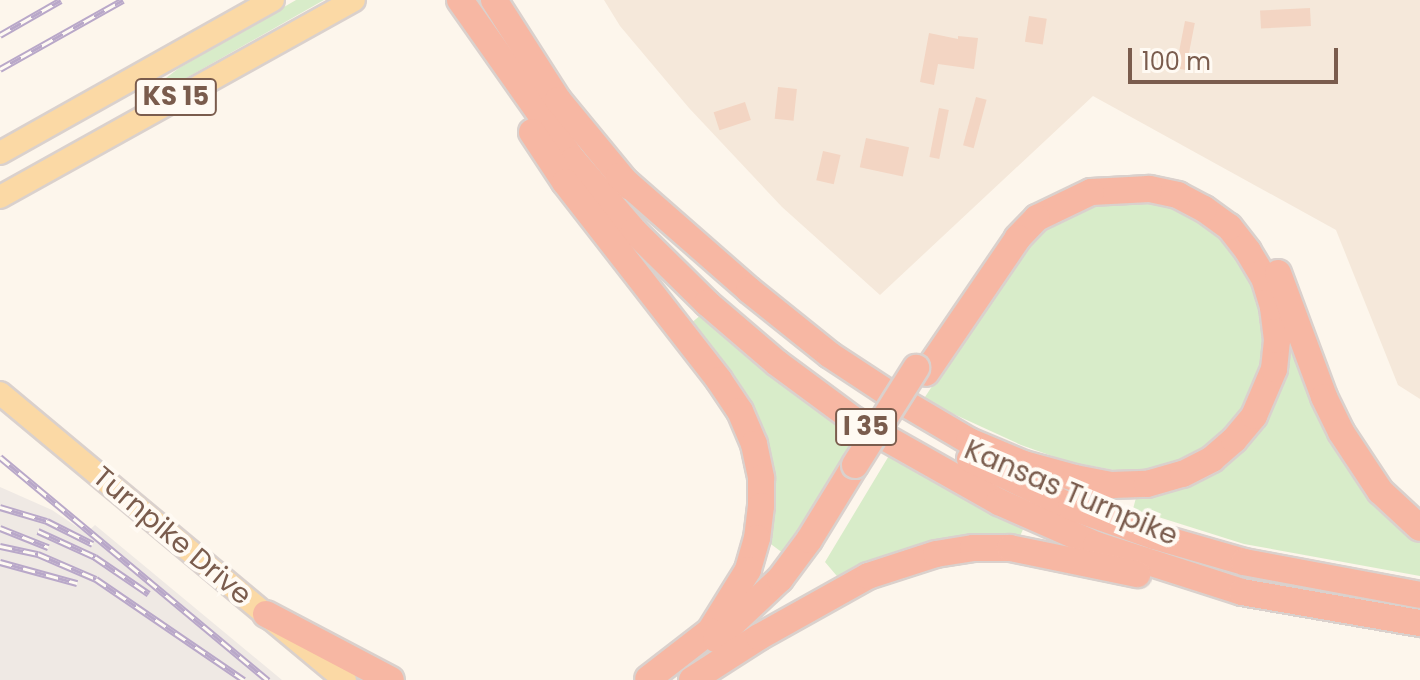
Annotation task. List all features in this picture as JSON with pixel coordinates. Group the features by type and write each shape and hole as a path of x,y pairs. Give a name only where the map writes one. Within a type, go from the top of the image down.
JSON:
{"highway":[{"name":"Kansas Turnpike","path":"459,0 573,160 634,231 707,303 777,363 854,420 999,502 1096,545 1242,592 1420,623"},
{"path":"459,0 518,113 565,182 719,380 740,411 754,444 761,478 761,506 757,538 748,570 710,631 646,679"},
{"name":"Kansas Turnpike","path":"494,0 558,100 619,176 716,278 793,346 972,460 1071,507 1154,536 1244,562 1420,595"},
{"path":"759,637 994,243 1018,217 1040,200 1068,185 1098,176 1127,174 1174,182 1213,199 1260,243 1285,287 1324,397 1341,432 1380,491 1420,528"},
{"path":"619,176 749,290 830,355 891,395 969,441 1024,464 1087,480 1112,485 1147,484 1183,474 1212,459 1234,440 1254,416 1274,369 1277,340 1273,307 1264,278 1248,251 1229,227 1204,209 1178,195 1149,189 1091,192 1037,218 1018,238 921,370"},
{"path":"646,679 716,639 780,579 861,468"},
{"path":"692,680 759,637 868,576 901,563 973,548 1010,548 1266,604 1328,609"},
{"path":"266,614 391,680"}],"main road":[{"name":"KS 15","path":"0,153 273,0"},
{"name":"KS 15","path":"0,197 354,0"},
{"name":"Turnpike Drive","path":"0,393 345,680"}],"shaded area":[{"path":"604,0 1420,0 1420,399 1398,385 1336,230 1093,96 880,295 782,207 689,108 620,26"},
{"path":"0,487 52,510 86,533 95,525 282,680 0,680"}],"green space":[{"path":"296,0 324,0 167,89 160,89 157,85 179,68"},
{"path":"1136,197 1190,210 1239,251 1269,323 1266,375 1255,397 1213,446 1163,470 1129,473 1066,461 1021,445 923,400 1015,260 1040,231 1087,205"},
{"path":"702,314 780,382 866,439 787,556 768,542 773,507 690,324"},
{"path":"1288,352 1299,352 1420,537 1420,576 1244,544 1133,509 1137,494 1184,484"},
{"path":"890,454 977,505 1024,527 1018,541 842,582 825,562"}],"building":[{"path":"1310,8 1311,26 1261,29 1260,11"},
{"path":"1029,16 1047,19 1043,44 1025,42"},
{"path":"1185,21 1195,23 1186,70 1176,68"},
{"path":"929,33 958,39 958,36 978,38 974,69 938,64 934,85 920,82"},
{"path":"778,87 797,89 794,121 775,119"},
{"path":"976,97 987,100 974,148 963,145"},
{"path":"745,102 751,120 719,130 714,112"},
{"path":"939,108 949,110 939,159 929,157"},
{"path":"866,138 909,147 903,176 860,167"},
{"path":"823,151 841,155 834,184 816,180"}],"railway":[{"path":"0,35 61,0"},
{"path":"0,69 123,0"},
{"path":"0,457 268,680"},
{"path":"0,507 47,521 93,544"},
{"path":"0,528 48,547"},
{"path":"38,531 95,557 149,594"},
{"path":"0,546 38,554 96,579 244,680"},
{"path":"0,562 77,583"}]}
